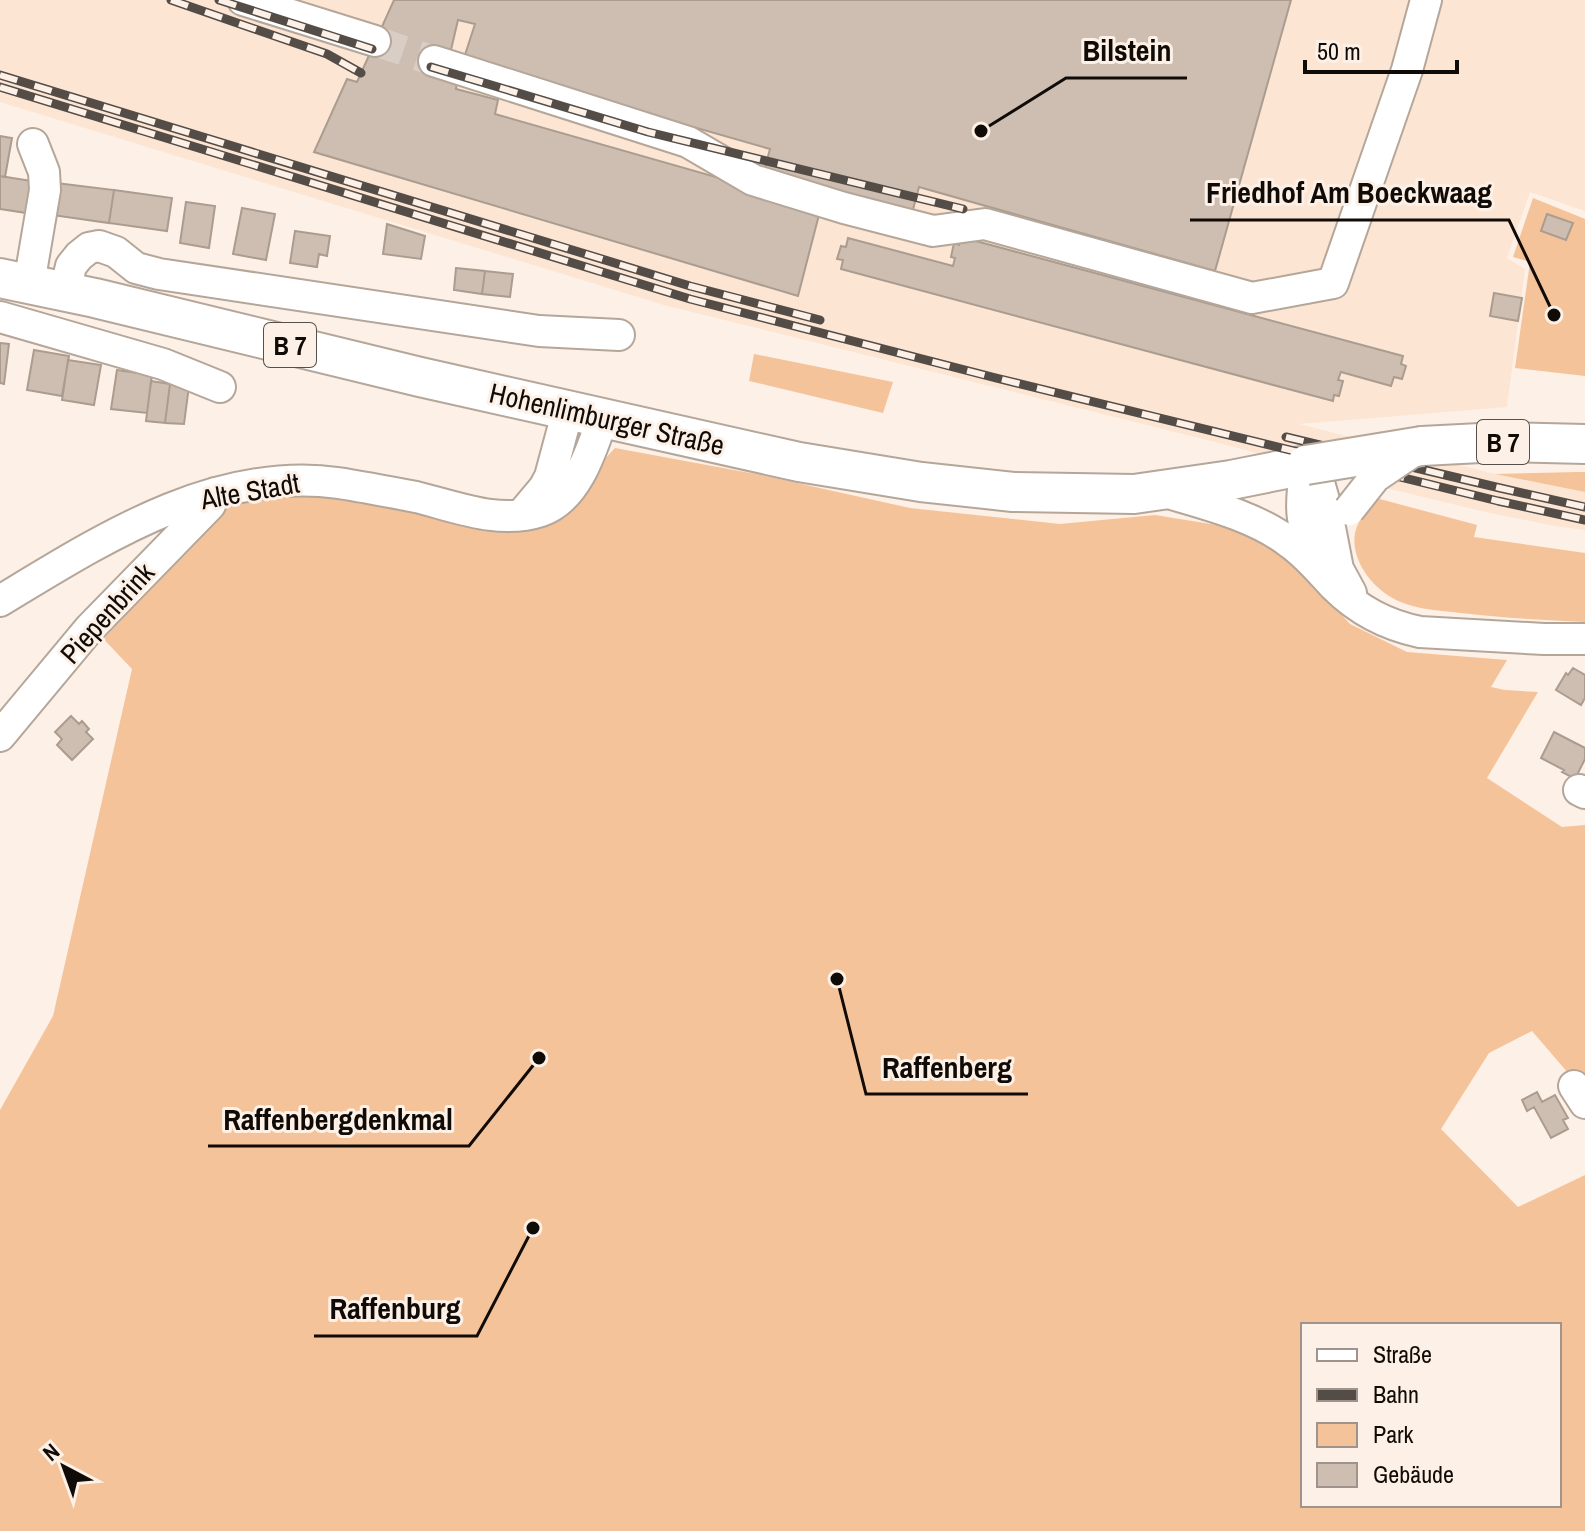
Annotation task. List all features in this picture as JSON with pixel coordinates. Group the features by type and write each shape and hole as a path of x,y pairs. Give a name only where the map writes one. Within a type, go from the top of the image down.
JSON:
{"main road":[{"name":"Hohenlimburger Straße","path":"31,285 826,468 1013,492 1134,494 1231,480 1320,493 1422,446 1500,442 1585,444"}],"street":[{"path":"243,0 375,41"},
{"path":"434,61 688,142 753,180 844,208 933,231 985,224 1252,298 1333,283 1407,70 1426,0"},
{"path":"31,285 45,190 44,172 33,144"},
{"path":"31,285 71,266 89,248 99,246 116,252 136,268 159,274 539,331 619,335"},
{"path":"0,317 163,364 220,387"},
{"name":"Alte Stadt","path":"0,601 131,525 176,505 215,493 283,481 312,480 415,497 498,516 521,514 544,488 585,414"},
{"path":"1327,558 1320,493 1375,477 1422,446"},
{"name":"Hohenlimburger Straße","path":"1158,490 1254,521 1288,541 1327,558"},
{"name":"Piepenbrink","path":"0,736 89,629 210,505 215,493"},
{"name":"Hohenlimburger Straße","path":"1320,493 1301,514 1305,533 1327,558 1341,592 1379,620 1420,632 1585,639"}],"shaded area":[{"path":"0,0 1585,0 1585,211 1530,192 1507,258 1525,269 1507,407 1299,424 1495,474 1585,492 1585,530 1490,513 1390,489 1211,441 664,305 0,102"}],"green space":[{"path":"1533,198 1585,219 1585,376 1515,368 1530,262 1513,257"},
{"path":"754,354 893,382 883,413 749,381"},
{"path":"615,448 761,475 910,508 1060,524 1155,515 1223,526 1283,551 1350,624 1407,652 1507,660 1491,687 1538,692 1487,778 1562,827 1585,825 1585,1074 1575,1081 1532,1031 1489,1053 1441,1129 1518,1207 1585,1175 1585,1531 0,1531 0,1110 53,1016 132,669 95,630 229,503 291,493 339,493 514,530 531,530 546,522"},
{"path":"1578,472 1585,472 1585,492 1495,474"},
{"path":"1376,498 1477,525 1474,537 1585,553 1585,622 1434,610 1391,597 1366,574 1355,549 1357,526"}],"building":[{"path":"394,0 1291,0 1215,271 919,187 911,217 763,175 770,149 463,61 475,24 458,20 450,54 456,89 498,100 495,114 821,207 798,296 314,152 347,79 357,82"},
{"path":"0,136 12,138 5,177 0,176"},
{"path":"0,176 38,182 33,214 0,209"},
{"path":"56,183 114,190 109,223 52,215"},
{"path":"114,190 172,198 167,231 109,223"},
{"path":"186,202 215,206 209,248 180,243"},
{"path":"242,208 275,214 266,260 233,254"},
{"path":"1547,214 1573,223 1566,240 1541,231"},
{"path":"387,224 425,236 421,259 383,254"},
{"path":"295,231 330,236 327,256 319,254 317,267 290,263"},
{"path":"961,237 1403,356 1401,364 1406,366 1402,379 1394,377 1391,386 1341,372 1338,380 1343,381 1339,396 1334,395 1333,401 841,269 843,260 837,259 841,246 846,247 848,238 953,266 954,243 959,245"},
{"path":"456,268 485,271 482,294 454,290"},
{"path":"485,271 513,274 510,297 482,294"},
{"path":"1494,293 1522,298 1518,321 1490,316"},
{"path":"0,343 9,344 4,384 0,383"},
{"path":"34,350 69,356 62,396 27,390"},
{"path":"68,360 101,365 94,405 62,400"},
{"path":"117,370 152,375 147,413 111,409"},
{"path":"151,381 170,384 165,423 146,421"},
{"path":"170,384 189,386 184,424 165,423"},
{"path":"1573,668 1585,675 1585,698 1581,705 1556,690 1566,673 1568,675"},
{"path":"71,716 79,724 82,721 93,739 72,760 57,745 62,739 55,732"},
{"path":"1554,732 1585,748 1585,759 1575,779 1541,758"},
{"path":"1537,1092 1542,1102 1555,1095 1568,1118 1563,1120 1568,1129 1551,1138 1534,1107 1527,1111 1522,1100"}],"tunnel":[{"path":"375,41 434,61"}],"railway":[{"path":"171,0 327,54 361,73"},
{"path":"219,0 372,49"},
{"path":"431,67 648,132 963,209"},
{"path":"0,75 690,286 820,320"},
{"path":"0,87 690,299 996,378 1585,520"},
{"path":"1286,437 1585,507"}],"place":[{"name":"Bilstein","path":"981,131"},
{"name":"Friedhof Am Boeckwaag","path":"1554,315"},
{"name":"Raffenberg","path":"837,979"},
{"name":"Raffenbergdenkmal","path":"539,1058"},
{"name":"Raffenburg","path":"533,1228"}]}
